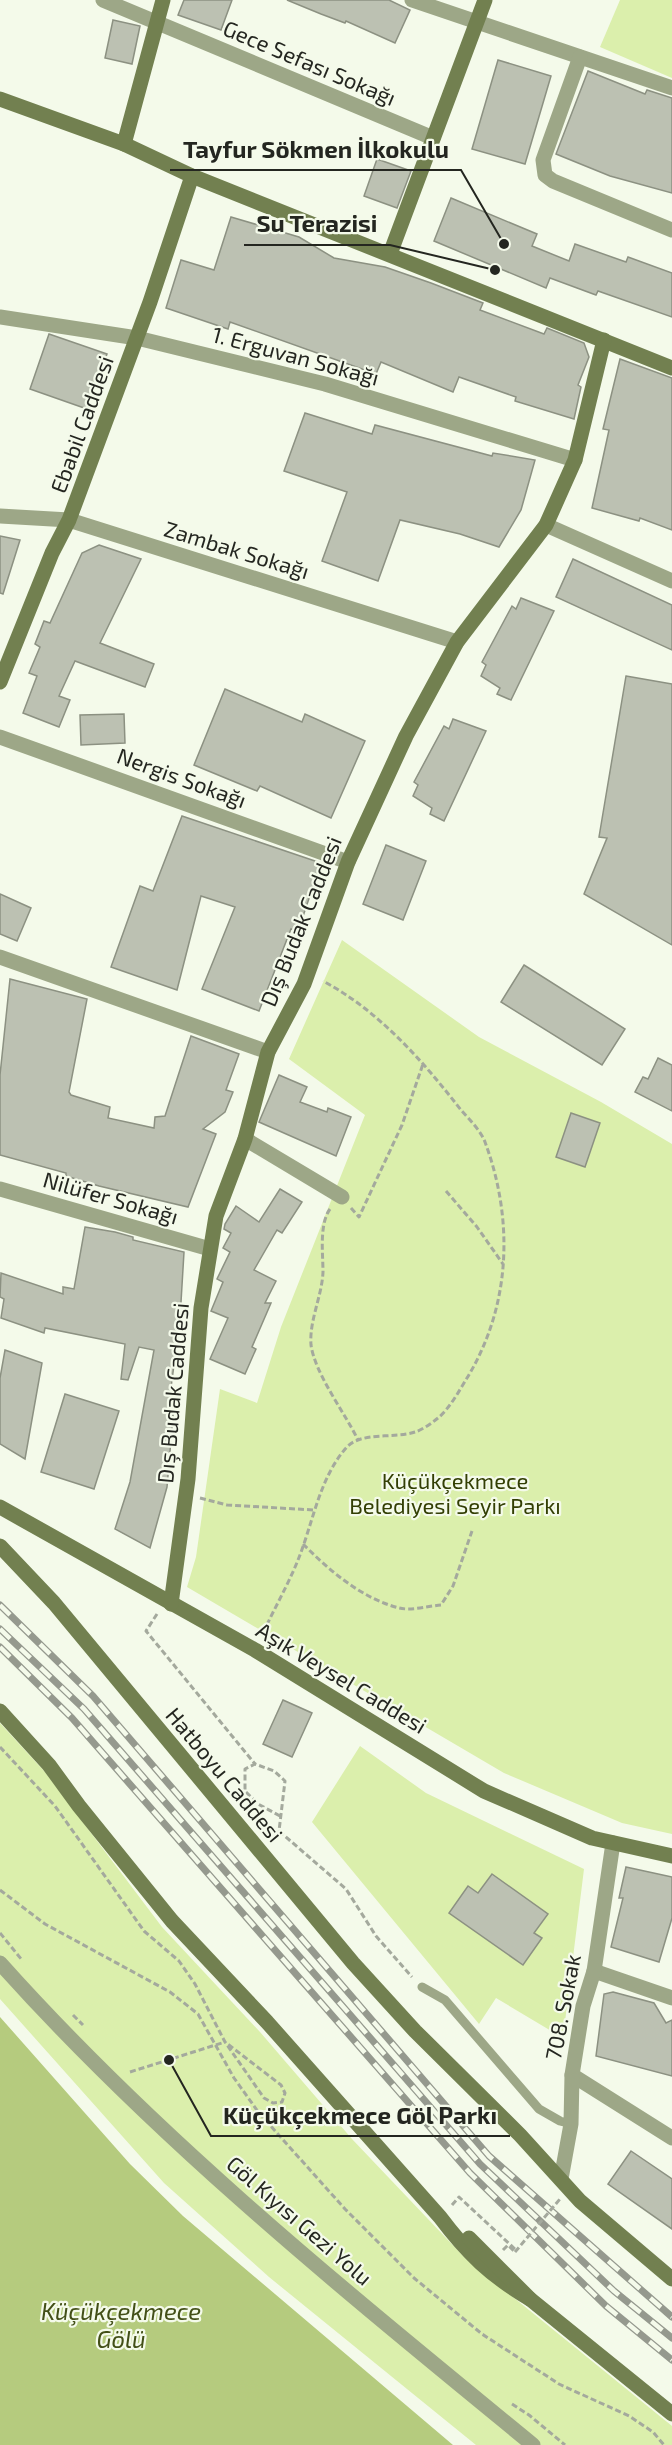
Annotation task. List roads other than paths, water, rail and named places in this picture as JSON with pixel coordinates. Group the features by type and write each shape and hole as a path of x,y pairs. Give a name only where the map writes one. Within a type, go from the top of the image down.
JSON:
{"street":[{"name":"Gece Sefası Sokağı","path":"103,0 433,138"},
{"path":"124,144 163,0"},
{"path":"412,0 672,88"},
{"path":"390,254 485,0"},
{"path":"580,57 543,160 544,175 553,181 672,230"},
{"path":"0,99 124,144 192,176 672,368"},
{"name":"Ebabil Caddesi","path":"0,682 52,553 69,520 137,338 192,176"},
{"name":"1. Erguvan Sokağı","path":"0,317 137,338 325,384 575,460"},
{"name":"Dış Budak Caddesi","path":"171,1604 186,1495 201,1308 210,1249 216,1216 245,1139 268,1052 308,973 348,862 406,736 457,642 546,525 575,460 604,340"},
{"name":"Zambak Sokağı","path":"0,516 69,520 457,642"},
{"path":"546,525 672,581"},
{"name":"Nergis Sokağı","path":"0,737 348,862"},
{"path":"0,957 268,1052"},
{"path":"245,1139 342,1197"},
{"name":"Nilüfer Sokağı","path":"0,1189 210,1249"},
{"name":"Aşık Veysel Caddesi","path":"0,1507 255,1650 484,1791 592,1838 672,1856"},
{"name":"Hatboyu Caddesi","path":"0,1546 54,1603 353,1963 415,2031 580,2201 672,2279"},
{"path":"0,1711 50,1765 79,1806 172,1920 267,2022 448,2227 467,2237 530,2299 672,2414"},
{"name":"708. Sokak","path":"561,2179 571,2124 572,2075 583,2006 594,1971 613,1843"},
{"name":"Göl Kıyısı Gezi Yolu","path":"0,1963 40,2008 207,2169 294,2248 533,2445"},
{"path":"594,1971 672,1998"},
{"path":"572,2075 672,2139"}],"lane":[{"path":"422,1987 445,2000 539,2109 560,2121 571,2124"}],"water":[{"name":"Küçükçekmece Gölü","path":"0,2017 130,2164 183,2216 453,2445 0,2445"}],"railway":[{"path":"0,1605 93,1696 489,2156 672,2317"},
{"path":"0,1629 84,1709 480,2164 614,2291 672,2338"},
{"path":"0,1647 72,1718 470,2173 606,2306 672,2360"}],"place":[{"name":"Tayfur Sökmen İlkokulu","path":"504,244"},
{"name":"Su Terazisi","path":"495,270"},
{"name":"Küçükçekmece Göl Parkı","path":"169,2060"}],"park label":[{"name":"Küçükçekmece Belediyesi Seyir Parkı","path":"455,1492"}]}
